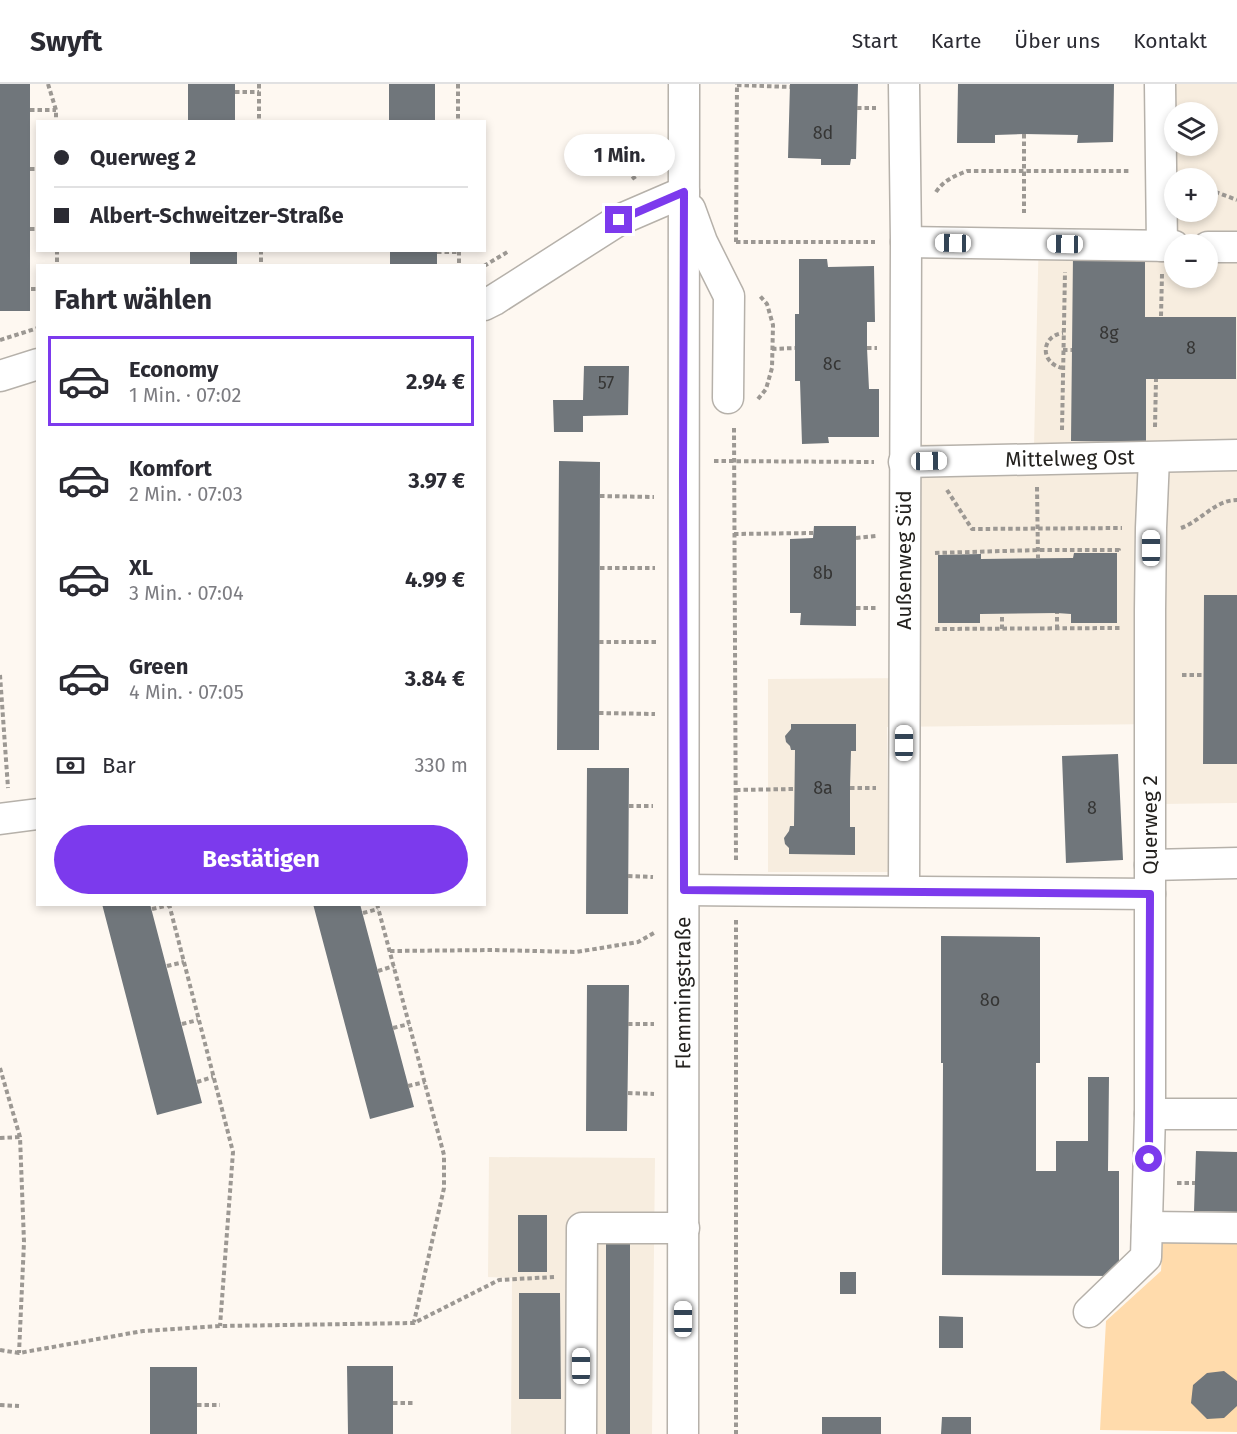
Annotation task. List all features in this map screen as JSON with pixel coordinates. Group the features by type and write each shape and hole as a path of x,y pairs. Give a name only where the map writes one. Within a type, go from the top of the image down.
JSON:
{"street":[{"name":"Flemmingstraße","path":"683,1434 684,84"},
{"name":"Außenweg Süd","path":"904,84 906,242 916,462 904,891"},
{"path":"1160,84 1161,172 1167,234"},
{"path":"486,304 619,220 684,192 702,242 729,296 728,398"},
{"path":"906,242 1164,246"},
{"path":"1218,247 1237,247"},
{"path":"0,375 36,365"},
{"name":"Mittelweg Ost","path":"916,462 1237,455"},
{"name":"Querweg 2","path":"1089,1312 1146,1257 1150,1114 1150,628 1154,458"},
{"path":"684,903 736,890 904,891 1150,880 1237,863"},
{"path":"1150,1114 1237,1114"},
{"path":"1147,1227 1237,1228"},
{"path":"581,1434 582,1228 684,1228"}],"path":[{"path":"48,84 56,110 56,120"},
{"path":"259,84 259,120"},
{"path":"458,84 458,120"},
{"path":"737,85 790,87"},
{"path":"235,92 259,92"},
{"path":"30,110 56,110"},
{"path":"1024,134 1024,244"},
{"path":"30,169 36,169"},
{"path":"935,193 940,185 967,171 1161,172"},
{"path":"1218,193 1237,200"},
{"path":"30,229 36,229"},
{"path":"702,242 906,242"},
{"path":"1038,558 1037,529 1063,368 1065,244"},
{"path":"31,289 36,289"},
{"path":"1161,304 1161,316"},
{"path":"0,340 36,329"},
{"path":"1063,333 1053,336 1048,340 1046,346 1046,353 1051,364 1063,368"},
{"path":"772,349 795,348"},
{"path":"1063,350 1072,350"},
{"path":"1154,458 1156,379"},
{"path":"683,461 916,462 972,529 1182,528 1196,522 1211,508 1237,500"},
{"path":"734,461 736,1434"},
{"path":"600,496 683,497"},
{"path":"734,534 813,533"},
{"path":"935,563 935,552 1038,550 1119,550 1120,561"},
{"path":"600,568 683,568"},
{"path":"1002,614 1002,629"},
{"path":"1057,614 1057,629"},
{"path":"1120,617 1120,628"},
{"path":"935,618 935,629 1150,628"},
{"path":"599,642 683,642"},
{"path":"0,675 3,751 16,817"},
{"path":"1182,675 1203,675"},
{"path":"599,713 683,714"},
{"path":"736,790 795,789"},
{"path":"390,951 576,952 638,942 684,903"},
{"path":"152,909 165,906"},
{"path":"169,906 233,1152 219,1326"},
{"path":"363,913 378,907 444,1155 444,1188 414,1323"},
{"path":"167,966 184,962"},
{"path":"378,970 394,966"},
{"path":"182,1024 198,1020"},
{"path":"393,1028 409,1024"},
{"path":"0,1068 20,1137 24,1242 19,1353"},
{"path":"197,1082 214,1077"},
{"path":"408,1086 425,1082"},
{"path":"0,1138 20,1137"},
{"path":"1177,1183 1195,1183"},
{"path":"0,1350 19,1353 143,1331 219,1326 414,1323 500,1280 582,1275"},
{"path":"393,1403 414,1403"},
{"path":"196,1405 220,1405"},
{"path":"0,1406 19,1406"}],"shaded area":[{"path":"1169,84 1237,84 1237,803 1162,804 1160,724 887,727 888,872 768,872 768,679 915,678 917,444 1034,447 1039,229 1170,231 1170,222 1218,222 1218,168 1170,168 1169,156 1218,156 1218,102 1169,102"},
{"path":"489,1157 655,1158 652,1434 511,1434 512,1278 488,1277"},
{"path":"1163,1236 1237,1236 1237,1432 1100,1430 1106,1321 1161,1271"}],"building":[{"path":"0,84 30,84 30,311 0,311"},
{"path":"188,84 235,84 235,120 188,120"},
{"path":"389,84 435,84 435,120 389,120"},
{"path":"790,84 858,84 856,159 851,159 850,165 821,165 821,159 788,158"},
{"path":"958,84 1114,84 1113,142 1077,143 1078,135 1024,134 995,135 995,143 957,143"},
{"path":"190,252 237,252 237,264 190,264"},
{"path":"390,252 437,252 437,264 390,264"},
{"path":"1073,255 1145,255 1145,317 1236,317 1236,379 1146,379 1146,442 1071,441"},
{"path":"799,259 827,259 828,267 874,266 875,322 867,322 867,348 869,389 879,389 879,437 828,437 829,443 802,444 800,381 795,381 795,314 799,314"},
{"path":"584,366 629,366 628,415 583,416 583,432 554,432 553,400 583,400"},
{"path":"559,461 600,462 599,750 557,750"},
{"path":"814,526 856,526 856,626 800,625 801,613 790,613 790,539 813,538"},
{"path":"1074,553 1117,553 1117,623 1071,623 1071,614 1057,613 980,614 980,623 938,623 938,555 981,554 981,559 1073,558"},
{"path":"1204,595 1237,595 1237,764 1203,764"},
{"path":"791,724 856,724 856,751 851,751 850,788 850,827 855,827 855,855 789,854 784,838 790,826 794,826 795,750 791,750 785,736 791,729"},
{"path":"1118,754 1123,860 1066,863 1062,756"},
{"path":"587,768 629,768 628,914 586,914"},
{"path":"103,906 151,906 202,1103 157,1115"},
{"path":"314,906 361,906 414,1107 370,1119"},
{"path":"941,936 1040,937 1040,1063 1036,1063 1036,1171 1056,1171 1056,1141 1088,1141 1088,1077 1109,1077 1108,1171 1119,1171 1119,1276 942,1275"},
{"path":"587,985 629,985 627,1131 586,1131"},
{"path":"1196,1151 1237,1152 1237,1212 1194,1211"},
{"path":"518,1215 547,1215 547,1272 518,1272"},
{"path":"606,1242 630,1242 630,1434 606,1434"},
{"path":"840,1272 856,1272 856,1294 840,1294"},
{"path":"519,1293 560,1293 561,1399 519,1399"},
{"path":"939,1316 963,1317 963,1348 939,1348"},
{"path":"347,1366 393,1366 393,1434 348,1434"},
{"path":"150,1367 197,1367 197,1434 150,1434"},
{"path":"1224,1371 1237,1381 1237,1406 1224,1418 1207,1419 1191,1403 1193,1385 1207,1373"},
{"path":"822,1417 881,1417 881,1434 822,1434"},
{"path":"942,1417 971,1417 971,1434 941,1434"}],"route":[{"path":"619,220 684,192 684,890 1150,894 1149,1159"}]}
